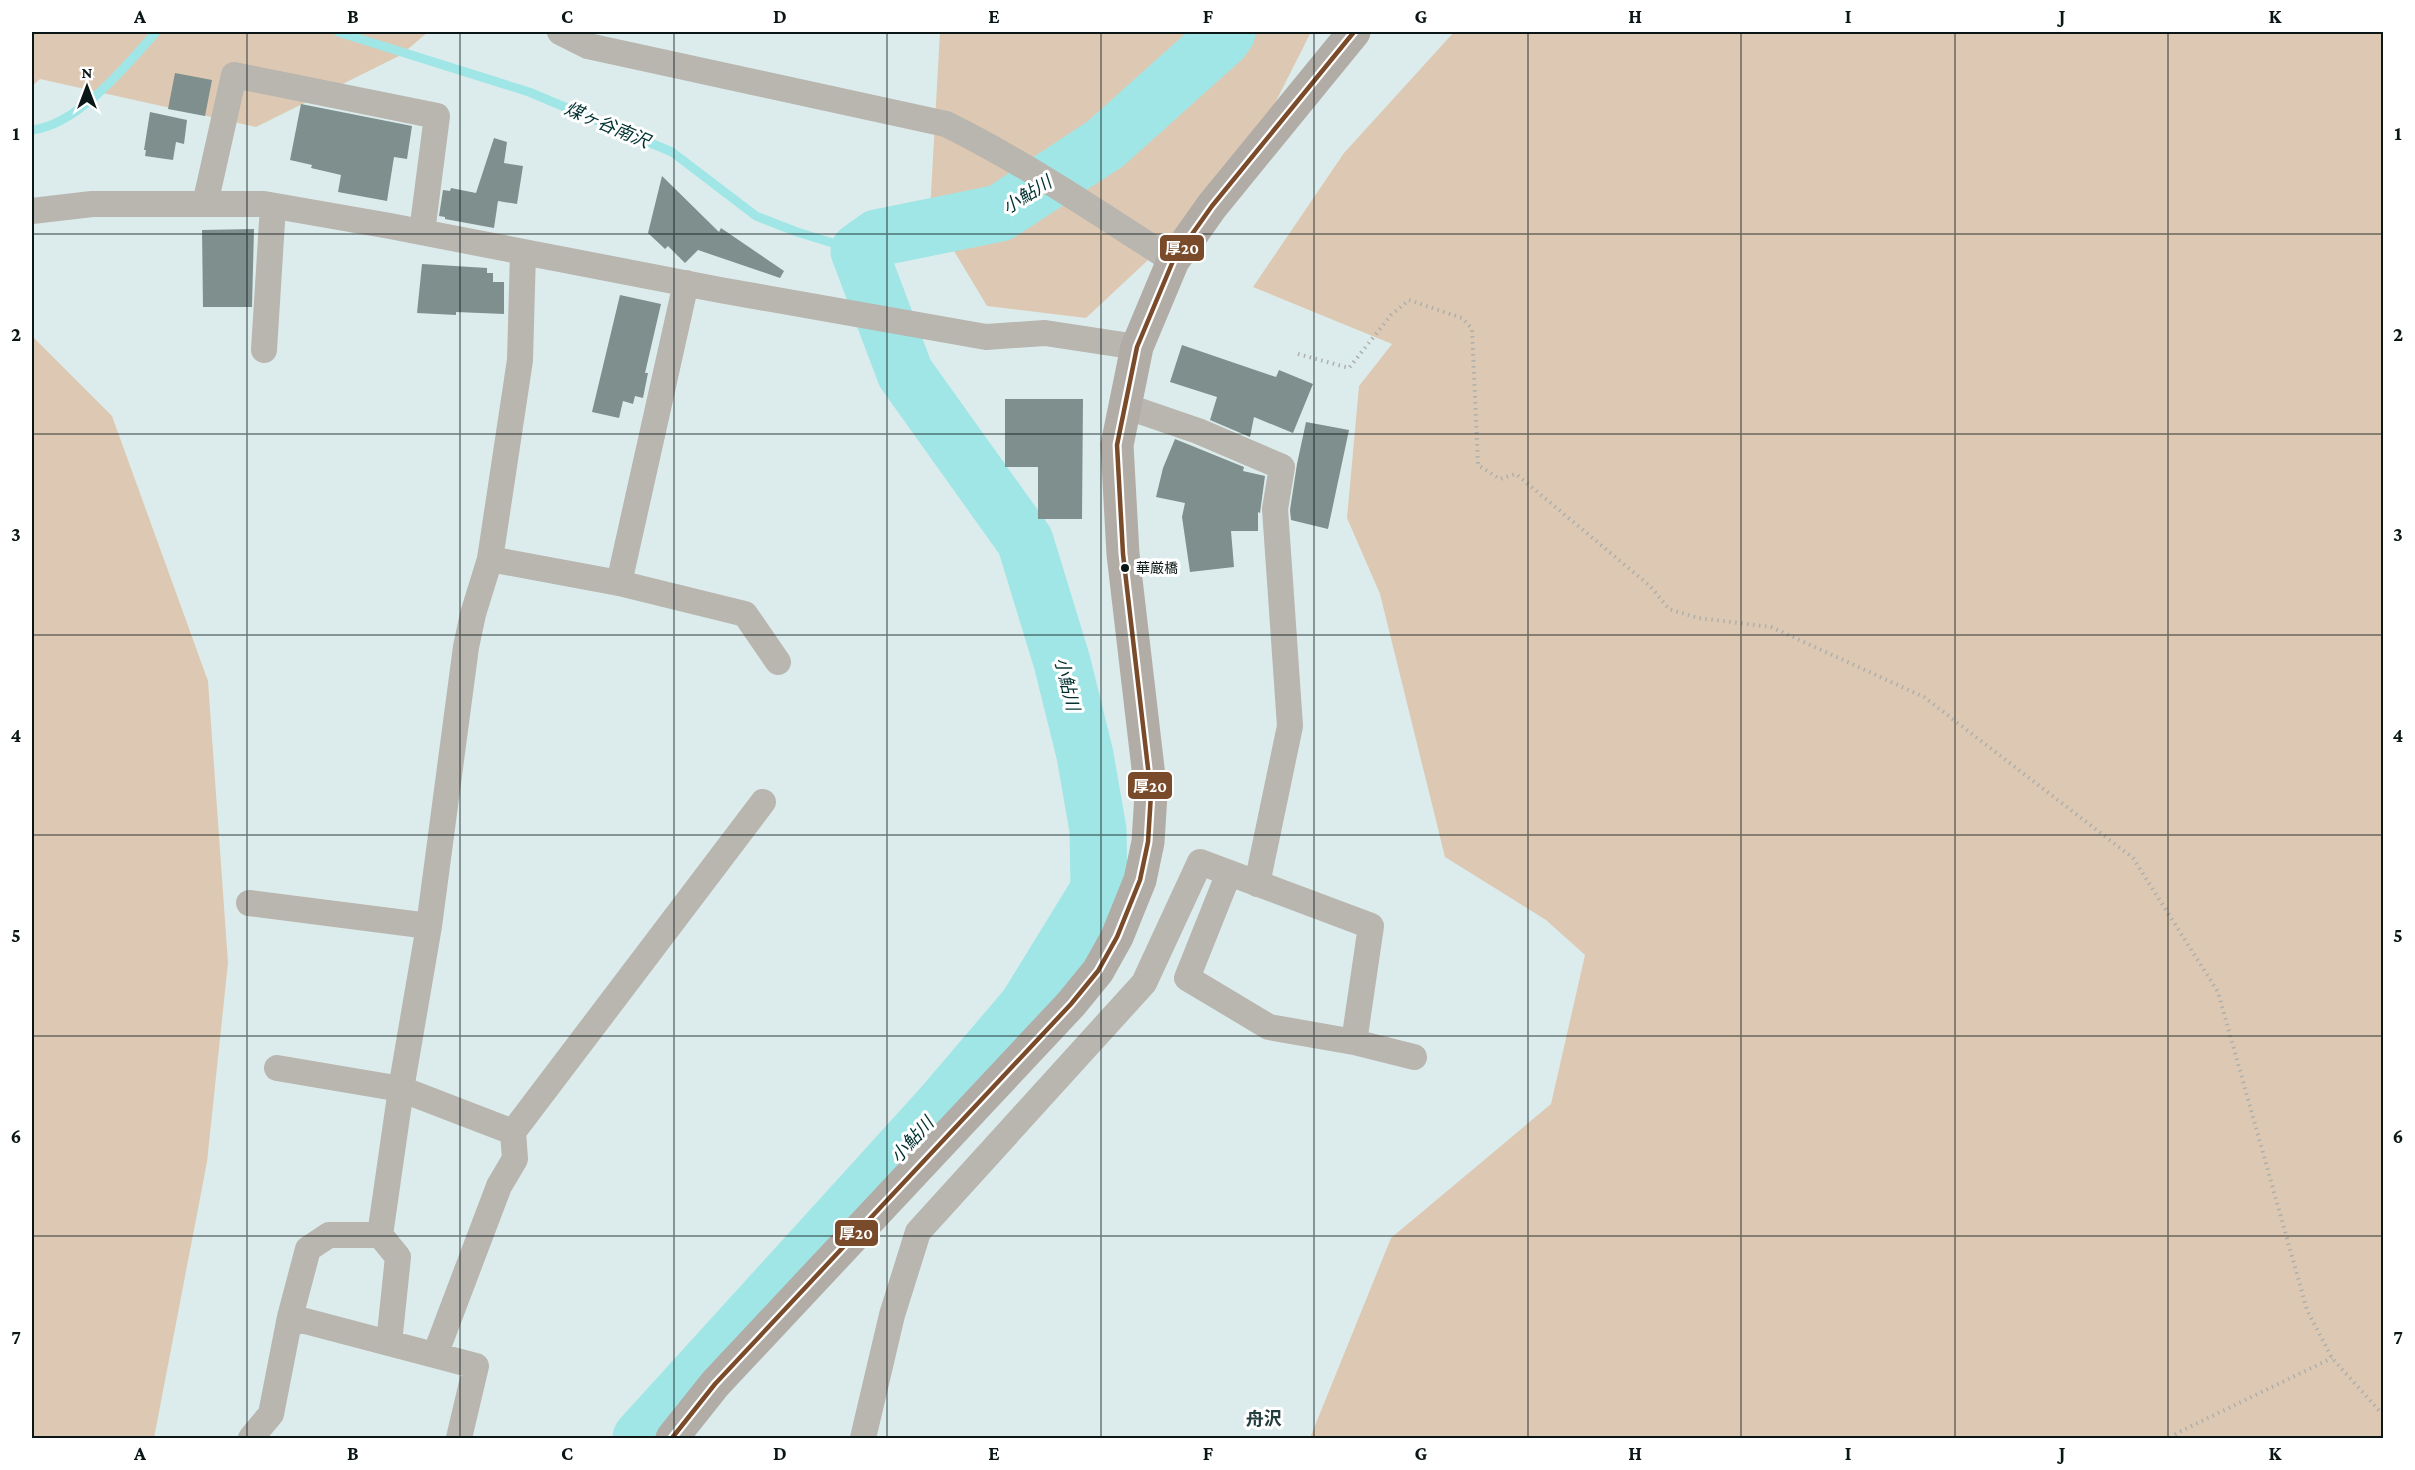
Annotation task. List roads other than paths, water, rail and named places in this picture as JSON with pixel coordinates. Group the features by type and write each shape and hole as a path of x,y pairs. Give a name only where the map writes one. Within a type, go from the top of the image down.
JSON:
{"main road":[{"path":"672,1438 715,1384 1071,1004 1098,971 1121,927 1140,880 1150,830 1151,794 1123,554 1118,445 1137,347 1173,261 1212,206 1354,32"}],"street":[{"path":"560,32 588,46 946,124 971,136 1104,216 1173,261"},
{"path":"205,204 234,75 437,116 422,232"},
{"path":"32,211 93,204 273,206 422,232 720,290 986,337 1045,333 1137,347"},
{"path":"264,350 273,206"},
{"path":"389,1343 398,1257 380,1235 400,1089 429,927 466,648 472,614 490,560 520,360 523,252"},
{"path":"619,583 686,283"},
{"path":"1125,406 1198,431 1282,467 1275,509 1290,726 1257,884"},
{"path":"490,560 619,583 745,614 778,662"},
{"path":"435,1355 499,1186 515,1159 513,1132 763,802"},
{"path":"863,1438 892,1315 918,1232 1144,982 1200,862 1371,927 1354,1042"},
{"path":"1229,873 1187,978 1269,1027 1354,1042 1414,1057"},
{"path":"249,903 429,927"},
{"path":"1071,1004 1098,1035"},
{"path":"277,1068 400,1089 513,1132"},
{"path":"251,1438 270,1414 290,1317 308,1249 329,1235 380,1235"},
{"path":"290,1317 476,1366 459,1438"}],"waterway":[{"name":"煤ヶ谷南沢","path":"32,130 49,126 84,106 116,77 156,32"},
{"name":"煤ヶ谷南沢","path":"338,32 529,92 672,152 756,216 797,232 859,251"},
{"name":"小鮎川","path":"641,1438 940,1109 1027,1007 1099,890 1098,830 1085,755 1062,662 1025,541 905,373 859,251 877,238 1000,213 1105,144 1227,32"}],"place":[{"name":"華厳橋","path":"1125,568"}],"district":[{"name":"舟沢","path":"1264,1419"}]}
